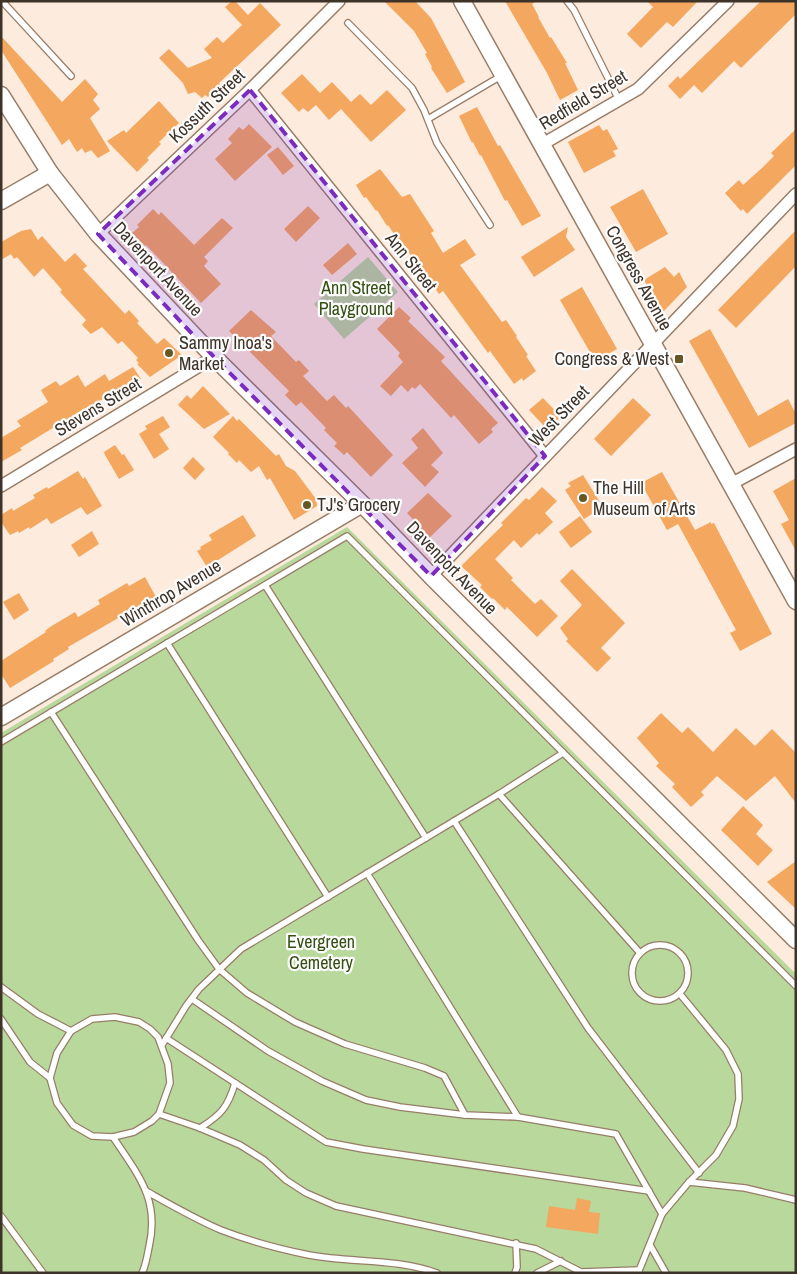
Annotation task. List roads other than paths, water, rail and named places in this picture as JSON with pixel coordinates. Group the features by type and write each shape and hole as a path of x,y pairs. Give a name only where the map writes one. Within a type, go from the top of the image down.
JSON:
{"main road":[{"name":"Congress Avenue","path":"462,1 796,601"},
{"name":"Davenport Avenue","path":"1,95 50,173 98,234 214,358 796,940"},
{"path":"1,201 50,173"},
{"name":"Winthrop Avenue","path":"1,717 362,504"}],"street":[{"name":"Kossuth Street","path":"98,234 250,90 338,1"},
{"name":"Redfield Street","path":"541,145 638,89 728,1"},
{"name":"Ann Street","path":"250,90 545,456"},
{"name":"West Street","path":"431,576 796,194"},
{"name":"Stevens Street","path":"1,486 214,358"},
{"path":"731,484 796,449"}],"lane":[{"path":"2,1 70,76"},
{"path":"567,1 574,10 619,100"},
{"path":"348,23 412,88 428,119 437,143 490,225"},
{"path":"428,119 503,75"},
{"path":"1,742 347,536 796,986"},
{"path":"265,585 426,838"},
{"path":"167,643 328,897"},
{"path":"51,712 198,940 219,969 246,994 295,1022 345,1044 425,1068 444,1076 465,1115"},
{"path":"162,1045 192,999 219,969 241,949 499,794 563,752"},
{"path":"499,794 640,954"},
{"path":"454,821 588,1028 699,1173"},
{"path":"367,873 518,1117"},
{"path":"661,944 682,954 688,976 685,987 680,994 662,1002 651,1000 643,996 636,986 632,975 634,962 650,946 661,944"},
{"path":"1,987 38,1014 71,1031"},
{"path":"159,1114 200,1128 240,1145 264,1160 286,1180 306,1193 336,1206 536,1248 581,1273 638,1271 662,1214 716,1156 733,1126 739,1099 738,1074 726,1050 680,994"},
{"path":"192,999 268,1051 322,1081 366,1100 400,1107 465,1115 518,1117 616,1134 662,1214"},
{"path":"115,1017 139,1022 158,1037 162,1045 168,1064 170,1083 159,1114 134,1132 113,1137 92,1136 73,1125 56,1103 50,1078 57,1053 71,1031 92,1019 115,1017"},
{"path":"1,1019 30,1062 50,1078"},
{"path":"166,1038 326,1142 648,1191"},
{"path":"200,1128 216,1118 226,1106 235,1083"},
{"path":"113,1137 144,1184 152,1209 151,1238 142,1273"},
{"path":"690,1182 745,1188 796,1200"},
{"path":"146,1191 221,1230 262,1242 310,1255 419,1266 437,1273"},
{"path":"1,1216 43,1273"},
{"path":"515,1273 517,1267 516,1243"},
{"path":"650,1245 666,1273"},
{"path":"538,1273 561,1261"}],"place":[{"name":"Sammy Inoa's Market","path":"169,353"},
{"name":"Congress & West","path":"679,359"},
{"name":"The Hill Museum of Arts","path":"583,498"},
{"name":"TJ's Grocery","path":"307,505"}],"park label":[{"name":"Ann Street Playground","path":"356,298"},
{"name":"Evergreen Cemetery","path":"321,952"}]}
